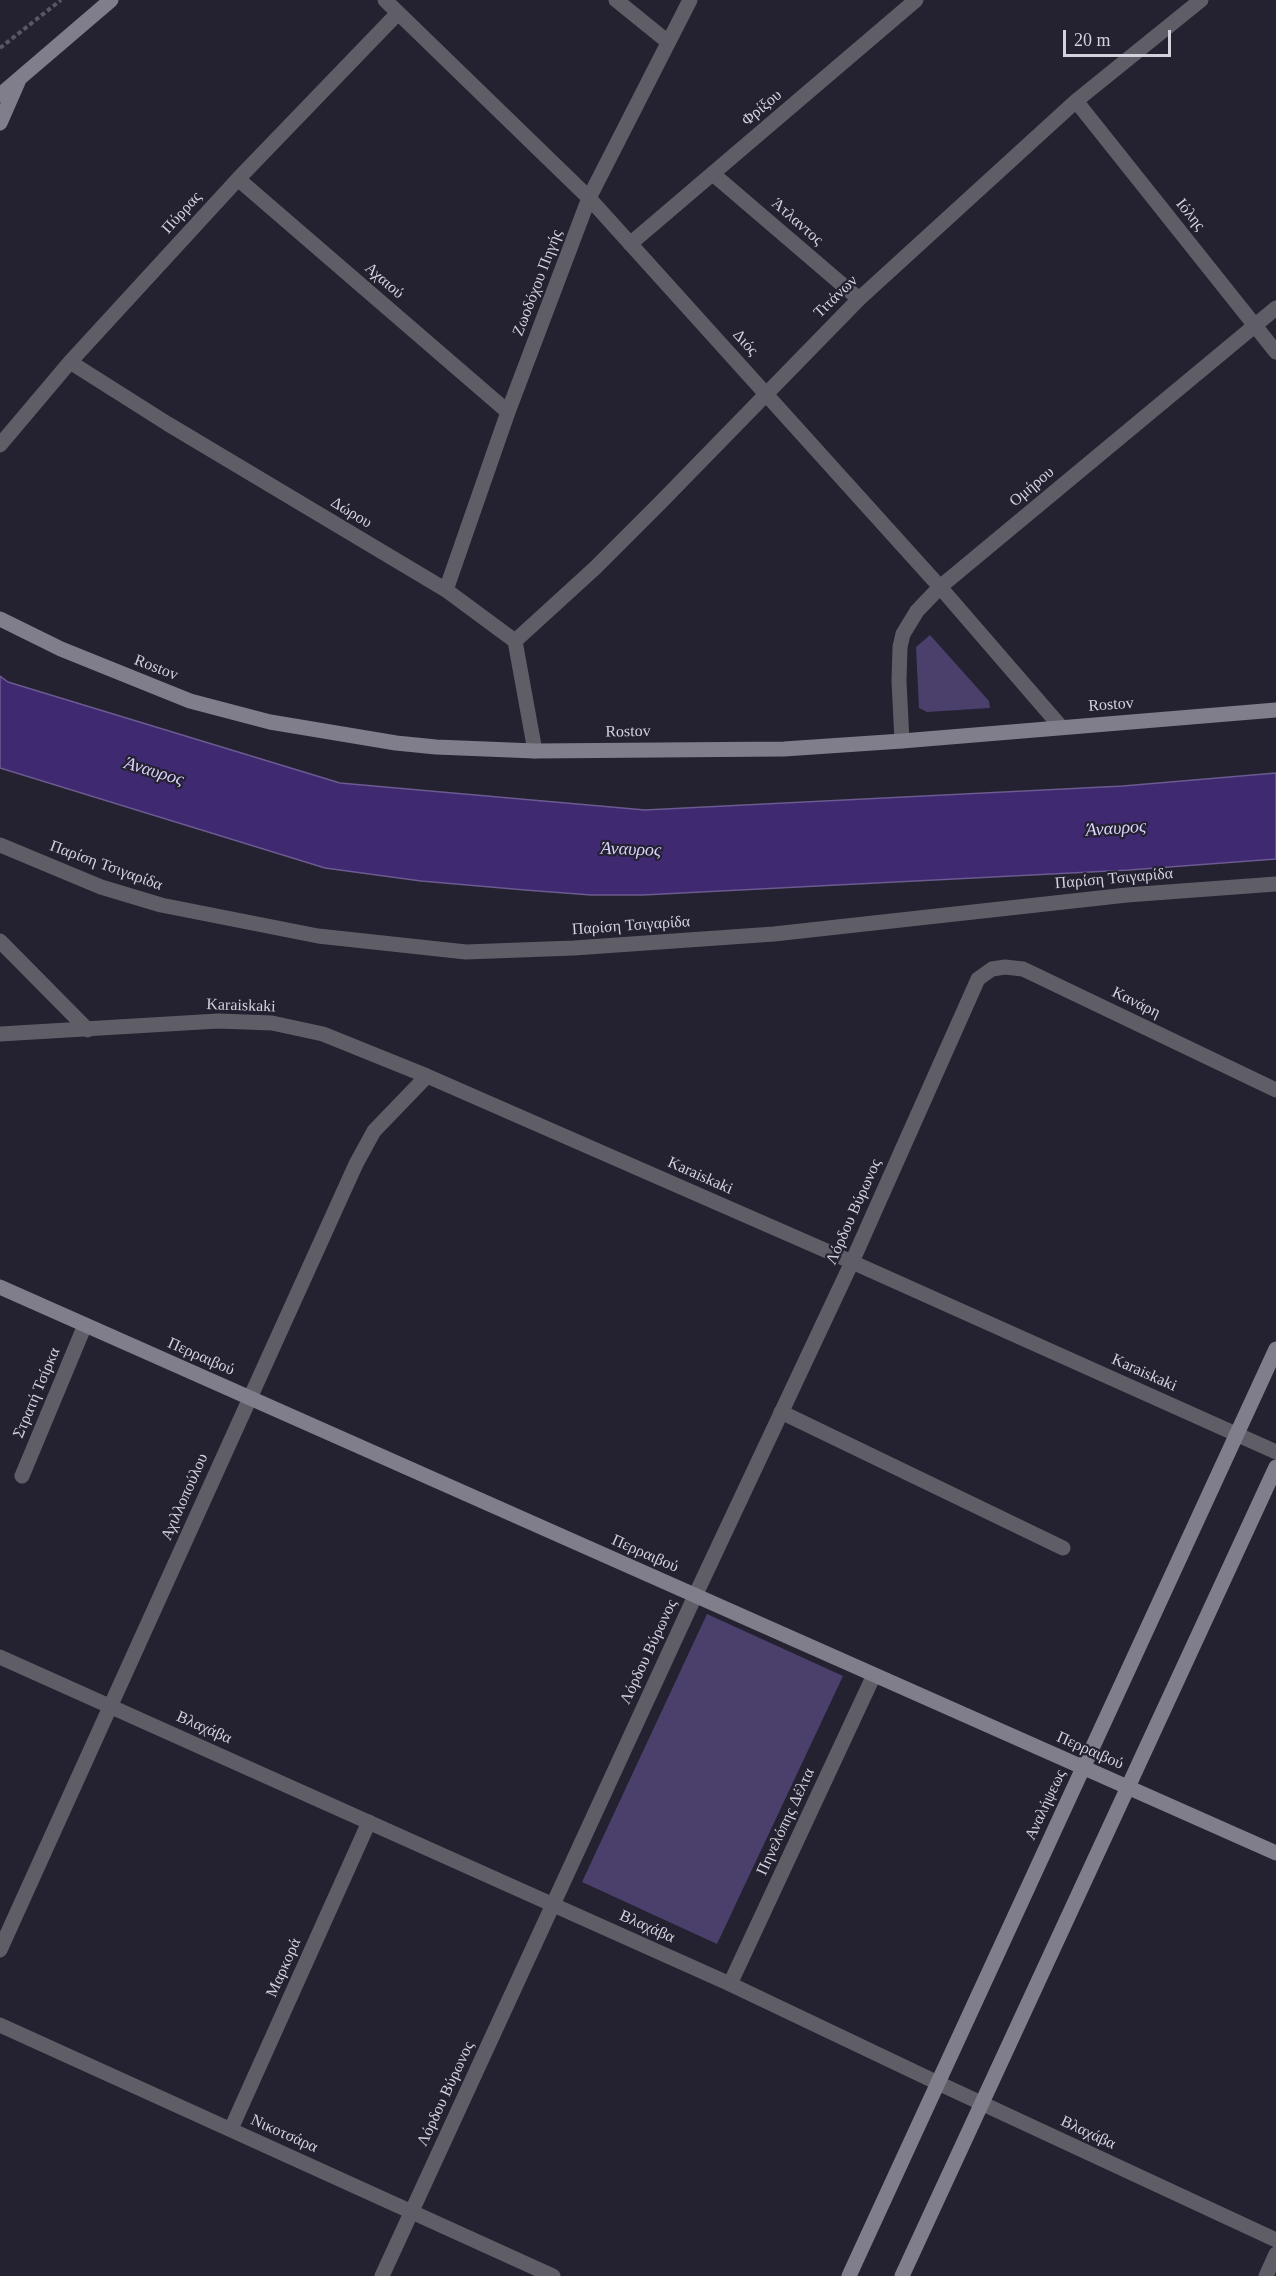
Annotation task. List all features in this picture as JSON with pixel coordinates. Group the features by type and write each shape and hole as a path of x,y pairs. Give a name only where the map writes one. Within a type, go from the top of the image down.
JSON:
{"street":[{"path":"0,95 111,0"},
{"name":"Διός","path":"385,0 589,198 940,587 1061,727"},
{"path":"616,0 668,42"},
{"name":"Ζωοδόχου Πηγής","path":"446,590 508,411 589,198 690,0"},
{"name":"Φρίξου","path":"630,244 916,0"},
{"name":"Τιτάνων","path":"515,641 595,568 859,299 1076,101 1201,0"},
{"name":"Πύρρας","path":"0,445 70,362 237,179 398,13"},
{"path":"0,123 20,78"},
{"name":"Ιόλης","path":"1076,101 1276,352"},
{"name":"Άτλαντος","path":"713,174 859,299"},
{"name":"Αχαιού","path":"237,179 508,411"},
{"name":"Ομήρου","path":"902,741 898,667 901,641 911,617 940,587 1276,308"},
{"name":"Δώρου","path":"70,362 188,436 446,590 515,641"},
{"name":"Rostov","path":"0,619 61,650 180,697 270,722 396,743 478,750 784,749 1276,710"},
{"path":"515,641 535,751"},
{"name":"Παρίση Τσιγαρίδα","path":"0,845 101,887 161,905 318,936 466,952 574,948 774,934 1127,895 1276,884"},
{"path":"0,941 88,1030"},
{"name":"Κανάρη","path":"978,978 992,969 1005,967 1023,969 1276,1090"},
{"name":"Λόρδου Βύρωνος","path":"382,2276 695,1596 852,1262 978,978"},
{"name":"Karaiskaki","path":"0,1034 218,1022 272,1023 323,1034 427,1076 852,1262 1276,1452"},
{"name":"Αχιλλοπούλου","path":"0,1950 342,1195 374,1131 427,1076"},
{"name":"Περραιβού","path":"0,1287 1276,1853"},
{"name":"Στρατή Τσίρκα","path":"22,1476 85,1325"},
{"name":"Αναλήψεως","path":"849,2276 1276,1349"},
{"path":"781,1412 1063,1548"},
{"path":"902,2276 1276,1467"},
{"name":"Βλαχάβα","path":"0,1658 730,1984 981,2104 1276,2240"},
{"name":"Πηνελόπης Δέλτα","path":"730,1984 874,1675"},
{"name":"Μαρκορά","path":"231,2130 369,1822"},
{"name":"Νικοτσάρα","path":"0,2025 553,2276"},
{"path":"1266,2276 1276,2254"}],"path":[{"path":"0,48 61,0"}],"shaded area":[{"path":"930,635 989,701 990,708 927,712 919,708 916,647"},
{"path":"707,1614 843,1676 717,1944 582,1882"}],"water":[{"name":"Άναυρος","path":"0,676 8,682 340,783 645,810 1123,786 1276,773 1276,859 1129,870 643,895 591,895 525,890 421,881 325,868 0,768"}]}
